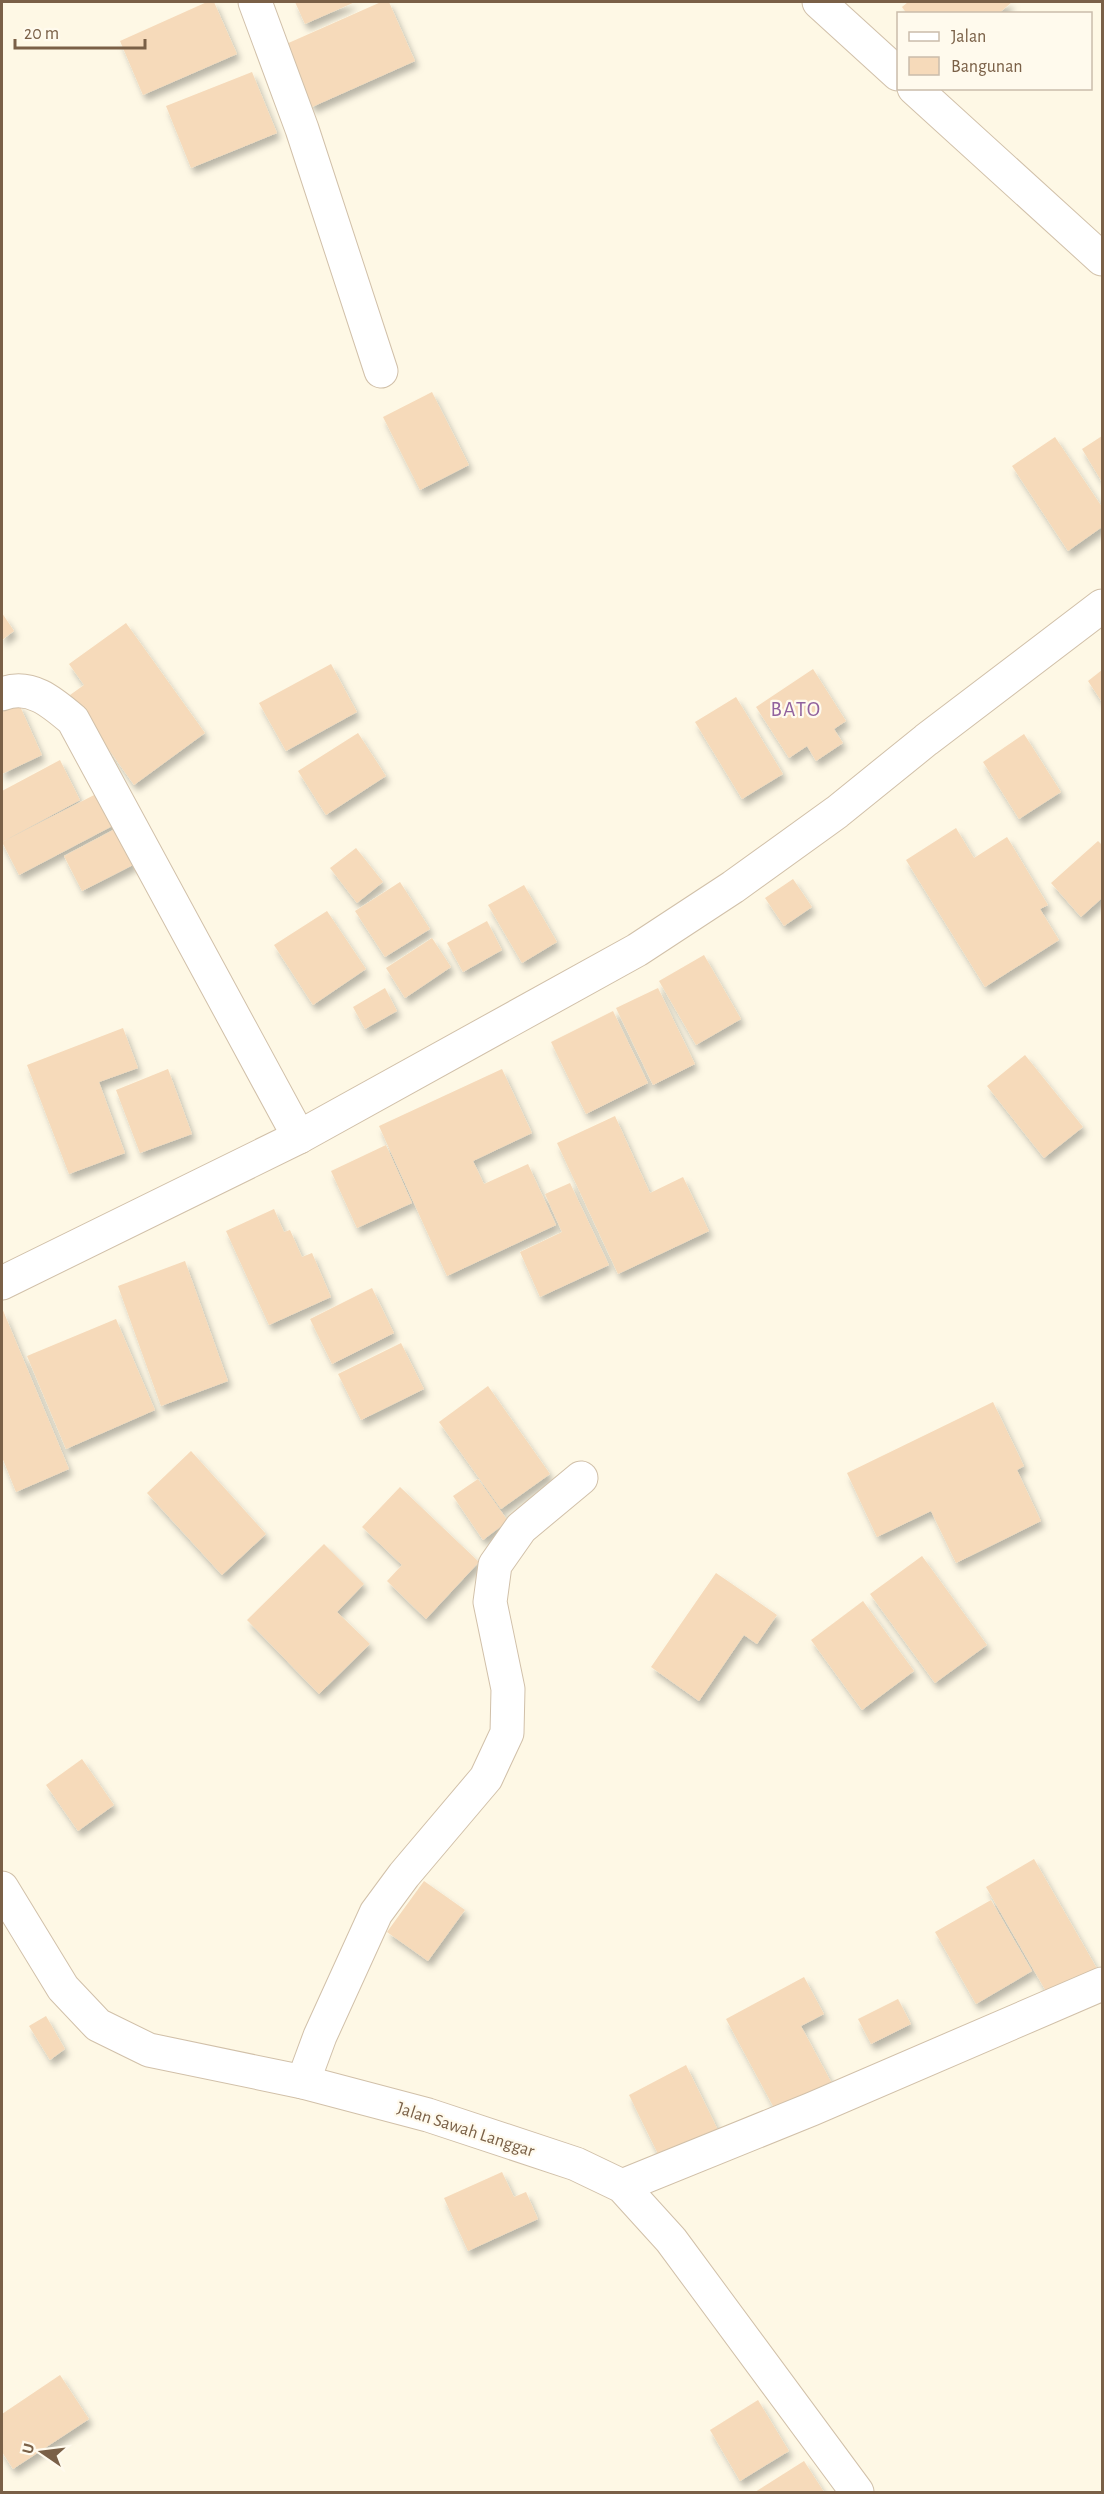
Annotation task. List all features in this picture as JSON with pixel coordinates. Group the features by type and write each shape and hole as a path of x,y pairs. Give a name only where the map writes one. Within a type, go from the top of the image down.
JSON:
{"street":[{"path":"255,2 302,129 381,371"},
{"path":"819,2 897,73"},
{"path":"917,90 1102,259"},
{"path":"2,1283 299,1137 637,950 733,887 837,812 926,740 1102,606"},
{"path":"2,694 21,690 39,694 72,720 299,1137"},
{"path":"303,2082 320,2036 376,1913 486,1778 507,1733 508,1689 490,1602 495,1565 521,1528 581,1478"},
{"name":"Jalan Sawah Langgar","path":"2,1888 63,1988 98,2025 149,2050 303,2082 428,2115 576,2164 622,2186 671,2240 857,2493"},
{"path":"622,2186 812,2109 1102,1984"}],"building":[{"path":"207,2 214,2 237,54 143,95 120,41"},
{"path":"295,2 355,2 305,24"},
{"path":"381,2 389,2 415,61 312,107 284,45"},
{"path":"908,2 1012,2 1000,12 906,12 902,7"},
{"path":"252,72 277,133 191,168 166,106"},
{"path":"432,392 469,465 420,490 383,417"},
{"path":"1102,436 1102,482 1082,449"},
{"path":"1055,437 1102,507 1102,527 1068,551 1012,466"},
{"path":"2,613 14,631 2,640"},
{"path":"126,623 205,733 134,785 70,695 84,685 69,664"},
{"path":"331,664 357,712 286,751 259,703"},
{"path":"813,669 846,721 834,729 843,743 816,761 807,746 789,758 756,707"},
{"path":"1102,670 1102,702 1088,681"},
{"path":"736,697 783,774 742,799 695,722"},
{"path":"19,704 42,755 2,774 2,712"},
{"path":"358,733 386,776 326,815 298,771"},
{"path":"1024,734 1061,792 1019,819 983,762"},
{"path":"60,760 80,800 2,842 2,791"},
{"path":"102,791 118,823 19,875 2,842"},
{"path":"117,828 135,864 82,891 64,856"},
{"path":"956,828 974,858 1007,837 1048,905 1040,909 1059,940 985,987 906,860"},
{"path":"1098,841 1102,845 1102,898 1081,917 1051,883"},
{"path":"356,848 383,882 357,903 330,868"},
{"path":"793,879 812,907 784,926 765,898"},
{"path":"400,882 430,929 385,957 355,911"},
{"path":"524,885 557,942 522,963 488,905"},
{"path":"327,911 366,969 313,1005 274,945"},
{"path":"487,921 502,950 463,972 447,943"},
{"path":"432,938 451,967 405,998 386,968"},
{"path":"704,955 741,1019 696,1045 659,981"},
{"path":"385,988 397,1011 365,1029 353,1007"},
{"path":"658,988 695,1064 653,1085 616,1008"},
{"path":"613,1011 648,1083 586,1114 551,1042"},
{"path":"123,1028 138,1068 99,1082 125,1153 69,1174 27,1065"},
{"path":"1025,1055 1083,1127 1044,1158 987,1086"},
{"path":"168,1069 192,1134 140,1153 116,1090"},
{"path":"502,1069 532,1133 473,1161 484,1184 528,1164 556,1225 447,1276 379,1126"},
{"path":"615,1116 650,1193 683,1177 709,1231 618,1274 557,1143"},
{"path":"386,1145 412,1203 357,1228 331,1171"},
{"path":"570,1183 609,1265 540,1297 520,1252 562,1232 545,1194"},
{"path":"274,1209 284,1232 290,1230 302,1257 312,1253 331,1297 269,1325 226,1231"},
{"path":"185,1261 228,1381 161,1406 118,1286"},
{"path":"372,1288 394,1333 332,1364 310,1319"},
{"path":"2,1308 69,1469 16,1492 2,1457"},
{"path":"116,1319 155,1410 66,1449 27,1356"},
{"path":"401,1343 424,1389 361,1420 338,1374"},
{"path":"488,1386 550,1474 501,1509 439,1422"},
{"path":"993,1402 1024,1466 1017,1470 1041,1521 956,1563 931,1511 877,1537 847,1473"},
{"path":"191,1451 266,1534 222,1575 147,1493"},
{"path":"478,1479 508,1521 483,1540 453,1496"},
{"path":"400,1487 479,1562 426,1619 387,1581 402,1565 362,1527"},
{"path":"324,1544 364,1584 337,1612 370,1644 319,1694 247,1620"},
{"path":"922,1556 987,1645 935,1683 870,1594"},
{"path":"716,1573 777,1615 757,1644 744,1635 699,1701 651,1667"},
{"path":"863,1601 914,1671 862,1710 811,1640"},
{"path":"82,1759 114,1805 78,1831 46,1785"},
{"path":"1034,1859 1099,1972 1051,2000 986,1887"},
{"path":"424,1881 465,1910 428,1961 387,1932"},
{"path":"991,1900 1032,1971 976,2004 935,1932"},
{"path":"804,1977 824,2014 801,2026 835,2089 780,2119 726,2019"},
{"path":"898,1999 911,2024 871,2044 858,2019"},
{"path":"46,2016 65,2049 50,2060 29,2026"},
{"path":"686,2065 721,2136 659,2156 629,2095"},
{"path":"502,2172 514,2197 526,2192 538,2219 468,2251 444,2198"},
{"path":"60,2375 89,2419 13,2469 2,2452 2,2414"},
{"path":"758,2400 789,2451 740,2481 710,2430"},
{"path":"804,2461 824,2492 755,2492"}],"district":[{"name":"BATO","path":"796,709"}]}
